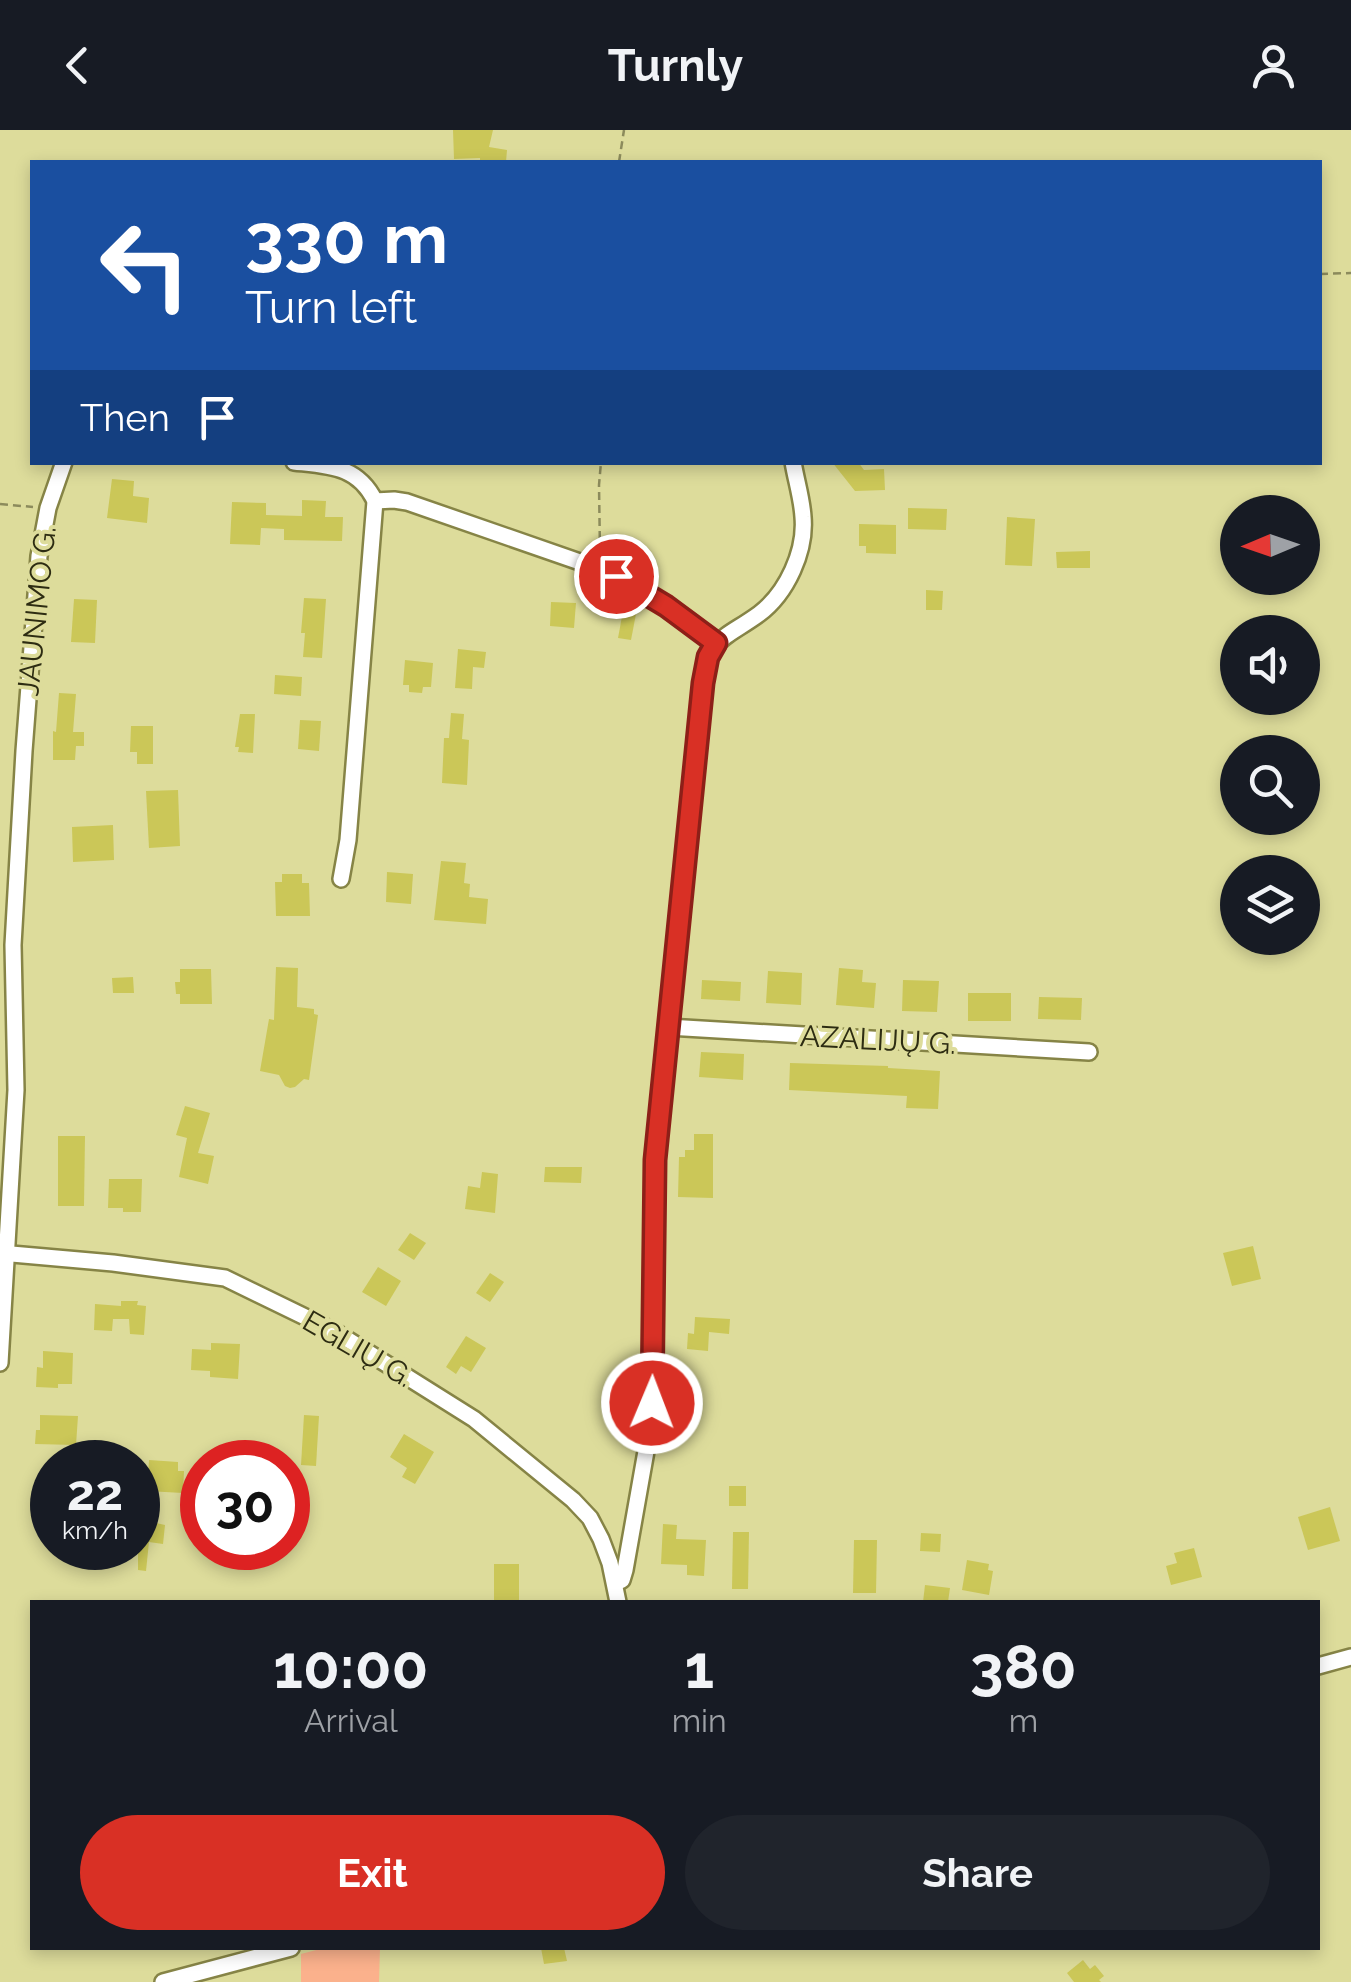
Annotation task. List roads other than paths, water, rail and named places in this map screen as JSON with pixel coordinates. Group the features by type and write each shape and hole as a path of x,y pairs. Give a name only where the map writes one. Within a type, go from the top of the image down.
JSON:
{"street":[{"name":"JAUNIMO G.","path":"0,1363 3,1253 16,1090 13,945 19,819 38,556 48,508 63,465"},
{"path":"320,465 353,474 368,486 376,502 348,840 341,879"},
{"path":"615,1583 622,1580 631,1546 651,1423 655,1160 703,683 708,657 716,643 769,606 793,570 802,543 804,518 794,465"},
{"path":"376,502 394,500 434,510 600,569 642,590 716,643"},
{"name":"AZALIJŲ G.","path":"668,1027 1089,1052"},
{"name":"EGLIŲ G.","path":"3,1253 225,1278 334,1331 474,1418 573,1500 590,1518 601,1539 618,1600"},
{"path":"1320,1665 1351,1657"},
{"path":"163,1982 284,1950"}]}
